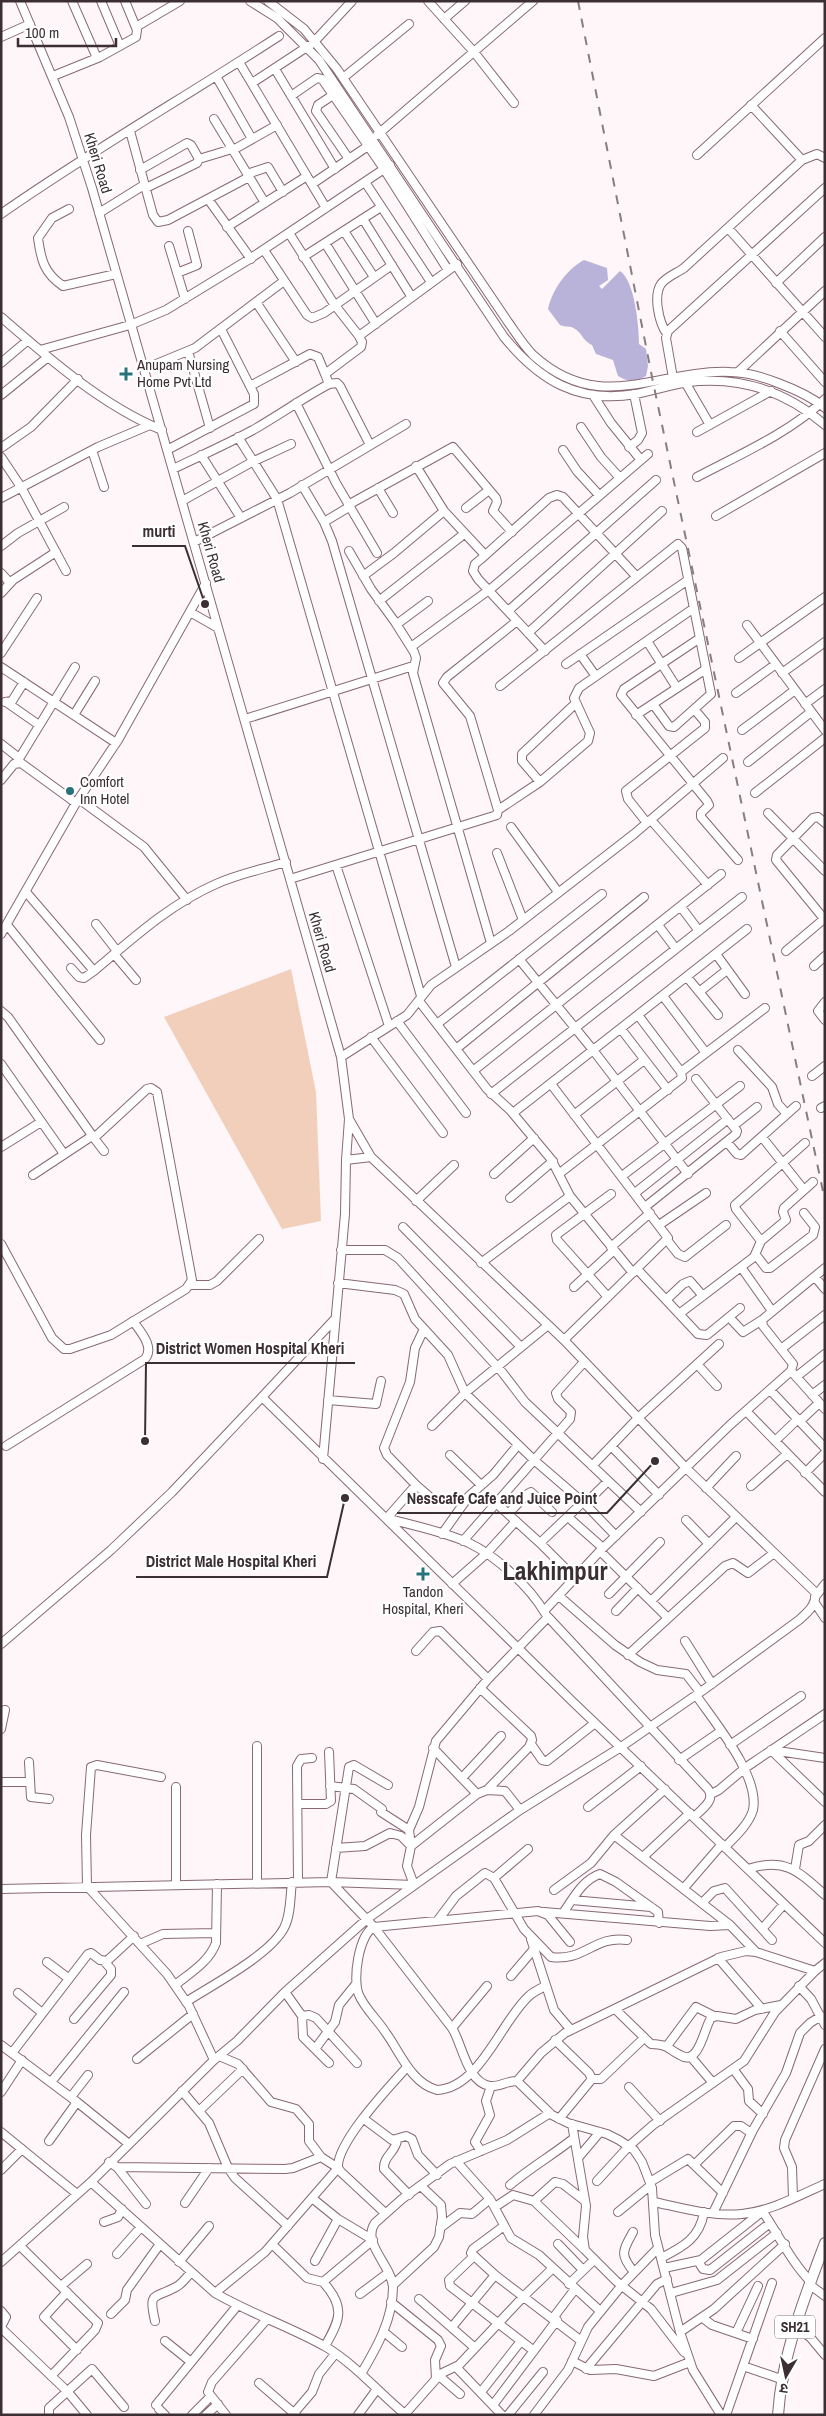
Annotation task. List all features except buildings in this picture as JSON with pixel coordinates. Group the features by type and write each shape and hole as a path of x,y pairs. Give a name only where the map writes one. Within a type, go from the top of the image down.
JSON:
{"main road":[{"name":"SH21","path":"778,2415 781,2379 795,2327 810,2283 821,2264 825,2243"}],"street":[{"name":"Kheri Road","path":"20,1 69,117 99,213 341,1057 350,1119"},
{"path":"72,1 97,58"},
{"path":"101,1 120,46"},
{"path":"53,76 97,58 136,37 136,27 125,1"},
{"path":"136,27 180,1"},
{"path":"250,1 311,44 343,78 376,135 387,167 448,270"},
{"path":"268,1 294,20 508,322 537,358 565,376 590,386 631,386 708,372 738,372 788,387 819,407 825,425"},
{"path":"252,83 311,44 352,1"},
{"path":"428,1 474,52 514,103"},
{"path":"444,19 465,1"},
{"path":"376,135 533,1"},
{"path":"1,37 30,24"},
{"path":"343,78 409,24"},
{"path":"1,214 82,158 279,36"},
{"path":"696,155 825,38"},
{"path":"239,62 326,208"},
{"path":"275,69 335,169"},
{"path":"216,76 252,139"},
{"path":"291,96 319,78 334,95 368,146 387,167 457,264 504,337 519,355 539,373 554,383 568,389 593,395 634,394 685,382 729,381 771,391 797,403 819,407"},
{"path":"334,95 317,107 316,111 349,159"},
{"path":"751,105 802,160"},
{"path":"214,119 265,203"},
{"path":"99,213 145,187 197,164 199,159 232,150 277,124"},
{"path":"130,130 153,215 158,222 168,220 268,167 283,192"},
{"path":"140,170 187,143 191,145 199,159"},
{"path":"312,184 368,146"},
{"path":"674,378 667,334 663,328 659,310 658,289 802,160 817,154 825,158"},
{"path":"40,350 130,326 185,299 264,250 387,167"},
{"path":"227,227 307,176"},
{"path":"365,182 431,282"},
{"path":"667,334 825,188"},
{"path":"208,199 250,259"},
{"path":"303,257 381,207"},
{"path":"69,209 52,218 38,238 41,261 55,280 63,286 116,274"},
{"path":"363,219 411,296"},
{"path":"728,228 825,337"},
{"path":"177,273 197,265 188,231"},
{"path":"344,231 374,277"},
{"path":"289,233 334,304 362,342 362,347 325,374"},
{"path":"776,283 825,236"},
{"path":"325,243 376,324"},
{"path":"169,246 185,299"},
{"path":"264,250 309,317 319,316 392,265"},
{"path":"359,336 457,264"},
{"path":"144,369 188,351 222,329 284,281"},
{"path":"738,372 801,311 824,292"},
{"path":"256,302 296,362"},
{"path":"3,322 48,357 123,410 162,430"},
{"path":"167,450 254,404 254,394 222,329"},
{"path":"780,331 825,382"},
{"path":"1,363 28,340"},
{"path":"188,351 210,428"},
{"path":"250,386 310,354 316,355 329,384"},
{"path":"2,398 48,357"},
{"path":"1,448 31,427 78,379"},
{"path":"685,382 710,425"},
{"path":"173,469 238,437 329,384 337,383 370,445"},
{"path":"696,432 771,391"},
{"path":"629,447 638,440 642,433 634,394"},
{"path":"593,395 611,423 641,460"},
{"path":"296,403 348,506 377,553"},
{"path":"697,477 783,431 819,407"},
{"path":"194,542 277,499 406,424"},
{"path":"1,498 92,450 150,425"},
{"path":"581,427 601,457 620,478"},
{"path":"238,437 277,499 380,852 420,998 437,1024 491,1094 513,1113 553,1161 570,1196 583,1213 613,1249 698,1334 704,1336 740,1308"},
{"path":"182,501 252,462 291,444"},
{"path":"324,522 378,488 453,447 498,500 493,511 512,532"},
{"path":"92,450 104,487"},
{"path":"563,450 577,471 599,495"},
{"path":"716,516 825,453"},
{"path":"411,647 488,590 648,454"},
{"path":"201,455 241,518"},
{"path":"1,457 21,487 66,571"},
{"path":"416,466 444,511 485,555"},
{"path":"508,611 656,480"},
{"path":"302,485 324,522 332,541 456,968"},
{"path":"378,488 393,513"},
{"path":"466,508 489,490"},
{"path":"545,651 488,590 473,571 475,564 554,495 563,497 636,576"},
{"path":"1,546 18,532 64,507"},
{"path":"362,576 408,542 444,511"},
{"path":"528,633 662,511"},
{"path":"379,601 464,534"},
{"path":"500,686 678,544 681,546 711,694 677,726 671,727 653,704"},
{"path":"349,551 362,576 396,624 416,658 413,666 491,943"},
{"path":"1,592 10,583 56,552"},
{"path":"1,573 10,583"},
{"path":"566,664 688,580"},
{"path":"1,934 78,801 116,743 206,583"},
{"path":"1,653 36,598"},
{"path":"739,658 824,598"},
{"path":"396,624 428,601"},
{"path":"498,810 540,782 580,749 590,737 589,729 575,704 575,692 596,675 694,608"},
{"path":"190,612 202,617 218,628"},
{"path":"290,879 497,815 498,810 470,716 443,684 447,677 517,621"},
{"path":"747,625 825,730"},
{"path":"700,638 622,690 622,697 709,803 701,813 701,817 738,860"},
{"path":"647,641 677,688"},
{"path":"782,673 825,642"},
{"path":"580,654 596,675"},
{"path":"736,693 776,664"},
{"path":"245,719 413,666"},
{"path":"1,667 116,743"},
{"path":"1,780 18,760 75,667"},
{"path":"636,714 706,669"},
{"path":"74,714 95,681"},
{"path":"3,701 12,701 24,682"},
{"path":"805,704 825,689"},
{"path":"742,730 795,690"},
{"path":"3,701 39,725"},
{"path":"540,782 522,761 521,756 575,704"},
{"path":"694,709 705,722 705,728 626,791 628,799 708,885"},
{"path":"748,762 811,712"},
{"path":"755,792 825,738"},
{"path":"1,744 18,760 144,847 187,900"},
{"path":"341,1057 413,1010 431,985 523,920 649,822 723,758"},
{"path":"768,813 825,871"},
{"path":"786,951 824,920 776,860 778,855 814,817 819,818 825,823"},
{"path":"511,827 558,892"},
{"path":"497,853 523,920"},
{"path":"72,968 79,977 84,978 154,921 187,900 216,884 286,862"},
{"path":"336,865 389,1026"},
{"path":"473,1071 721,874"},
{"path":"26,892 94,971"},
{"path":"437,1024 602,894"},
{"path":"456,1049 644,897"},
{"path":"491,1094 742,897"},
{"path":"680,907 699,932"},
{"path":"7,924 100,1040"},
{"path":"96,924 136,980"},
{"path":"658,925 676,949"},
{"path":"513,1113 747,929"},
{"path":"716,954 745,994"},
{"path":"814,966 825,956"},
{"path":"520,959 576,1028 688,1174"},
{"path":"700,992 728,970"},
{"path":"687,977 718,1015"},
{"path":"663,996 706,1053"},
{"path":"825,1002 818,1011 825,1020"},
{"path":"681,1072 765,1008"},
{"path":"1,1011 8,1017 104,1151"},
{"path":"560,1173 682,1078 681,1072 638,1015"},
{"path":"397,1021 466,1113"},
{"path":"620,1029 668,1090"},
{"path":"371,1037 443,1133"},
{"path":"738,1050 772,1087 778,1104 787,1114"},
{"path":"574,1115 644,1060"},
{"path":"1,1064 64,1154"},
{"path":"812,1076 825,1066"},
{"path":"574,1287 613,1249 648,1210 736,1134 731,1122 696,1080"},
{"path":"550,1084 648,1210 678,1254 685,1256 726,1226"},
{"path":"622,1176 740,1086"},
{"path":"33,1175 93,1137 147,1089 151,1088 157,1092 192,1275 190,1285"},
{"path":"728,1142 736,1154 741,1155 796,1106"},
{"path":"635,1193 677,1159 731,1122 757,1107"},
{"path":"350,1119 371,1157 547,1326 564,1340 687,1469 816,1593 815,1600 825,1618"},
{"path":"323,1459 345,1214 346,1160 350,1119"},
{"path":"1,1147 41,1122"},
{"path":"762,1137 804,1190"},
{"path":"494,1174 534,1138"},
{"path":"761,1241 736,1209 736,1205 806,1143"},
{"path":"346,1160 371,1157"},
{"path":"510,1198 553,1161"},
{"path":"416,1201 454,1165"},
{"path":"679,1314 756,1255 761,1241 786,1221 784,1208 813,1182"},
{"path":"659,1225 706,1193"},
{"path":"608,1298 556,1238 557,1233 610,1194"},
{"path":"481,1263 570,1196"},
{"path":"756,1255 766,1268 770,1268 813,1235 815,1227 804,1213"},
{"path":"403,1227 521,1347"},
{"path":"1,1244 52,1338 64,1349 101,1339 190,1285 210,1285 217,1281 258,1239"},
{"path":"564,1340 667,1240"},
{"path":"341,1250 385,1250 392,1253 498,1367 521,1398 556,1434 641,1512"},
{"path":"741,1267 772,1311"},
{"path":"729,1317 743,1332 762,1320 825,1268"},
{"path":"815,1276 825,1289"},
{"path":"666,1300 690,1281 704,1296"},
{"path":"338,1283 400,1292 406,1298 415,1319 448,1355 465,1393 534,1460 584,1503 616,1536"},
{"path":"781,1349 825,1315"},
{"path":"1,1644 111,1550 172,1492 334,1320"},
{"path":"762,1320 764,1326 793,1364 793,1374 822,1406 799,1420 775,1441"},
{"path":"6,1446 145,1359 148,1355 149,1347 133,1321"},
{"path":"432,1426 465,1393 547,1326"},
{"path":"424,1329 415,1348 410,1382 384,1448 387,1455 416,1485 432,1498"},
{"path":"592,1466 638,1418 719,1344"},
{"path":"414,1885 406,1861 411,1846 409,1830 425,1788 433,1748 440,1735 546,1614 558,1596 601,1550 746,1410 770,1390 825,1354"},
{"path":"463,1541 572,1416 556,1393 584,1362"},
{"path":"697,1364 717,1386"},
{"path":"328,1400 376,1404 381,1380"},
{"path":"812,1395 825,1385"},
{"path":"770,1390 825,1448"},
{"path":"262,1397 517,1648 825,1943"},
{"path":"746,1410 825,1492"},
{"path":"442,1534 463,1503 493,1474 518,1445"},
{"path":"611,1446 659,1495"},
{"path":"805,1472 825,1453"},
{"path":"750,1486 787,1454"},
{"path":"450,1455 481,1485"},
{"path":"706,1488 736,1456"},
{"path":"540,1543 608,1481"},
{"path":"386,1518 416,1485"},
{"path":"508,1514 531,1492 552,1512"},
{"path":"496,1503 575,1578"},
{"path":"650,1601 736,1516"},
{"path":"568,1517 668,1618"},
{"path":"386,1518 463,1541 486,1554 525,1586 546,1614 607,1678 711,1794"},
{"path":"686,1520 709,1544"},
{"path":"452,1584 486,1554 516,1521"},
{"path":"609,1594 660,1542"},
{"path":"628,1655 726,1566 733,1564 748,1573 774,1553"},
{"path":"1,2262 83,2189 182,2091 237,2041 285,1992 367,1919 520,1810 621,1747 712,1684 810,1611 825,1584"},
{"path":"616,1611 638,1588"},
{"path":"558,1596 628,1655 649,1667 686,1674 745,1768 749,1778 752,1812 745,1824 684,1888"},
{"path":"416,1651 433,1632 440,1631 488,1679"},
{"path":"685,1641 712,1684"},
{"path":"480,1688 531,1736 531,1744 542,1760 547,1761 595,1723"},
{"path":"730,1745 802,1696"},
{"path":"1,1729 5,1710"},
{"path":"711,1794 719,1790 745,1768 825,1714"},
{"path":"679,1760 721,1731"},
{"path":"462,1778 501,1736"},
{"path":"411,1846 477,1794 487,1790 531,1744"},
{"path":"257,1746 257,1883"},
{"path":"433,1748 477,1794"},
{"path":"771,1750 825,1758"},
{"path":"771,1750 825,1802"},
{"path":"298,1804 329,1803 329,1752"},
{"path":"186,2002 266,1949 278,1936 288,1916 295,1882 298,1804 297,1766 301,1759 312,1758"},
{"path":"29,1762 31,1797 49,1799"},
{"path":"161,1776 97,1765 91,1767 86,1835 87,1886 134,1936 175,1985 217,2058"},
{"path":"331,1882 351,1765 388,1785"},
{"path":"588,1806 641,1766"},
{"path":"2,1780 29,1782"},
{"path":"330,1786 354,1789 409,1830"},
{"path":"176,1787 176,1885"},
{"path":"554,1890 591,1863 614,1835 665,1789"},
{"path":"487,1790 505,1791 520,1810"},
{"path":"643,1857 711,1799 711,1794"},
{"path":"795,1870 798,1845 809,1841 825,1825"},
{"path":"336,1848 365,1846 390,1832 401,1836 411,1846"},
{"path":"614,1835 730,1925 756,1952"},
{"path":"494,1878 528,1849"},
{"path":"748,1869 774,1864 795,1870 825,1895"},
{"path":"438,1920 456,1896 485,1873 494,1878 530,1937 547,1955 559,1958 580,1954 607,1939 627,1940"},
{"path":"563,1913 584,1884 600,1874 616,1882 651,1907 659,1915 659,1923"},
{"path":"1,1889 295,1882 414,1885"},
{"path":"331,1882 374,1927 452,2028 471,2071 480,2081 491,2086 517,2081 541,2053 555,2040 571,2030 718,1958 735,1953 756,1952 815,1971"},
{"path":"175,1985 213,1952 216,1943 217,1884"},
{"path":"702,1903 714,1891 724,1888 772,1940"},
{"path":"572,1900 651,1907"},
{"path":"762,1929 784,1904"},
{"path":"544,1912 570,1942"},
{"path":"545,1986 532,1993 523,2002 493,2047 461,2082 437,2090 407,2067 391,2040 359,1995 356,1984 356,1967 366,1934 374,1927 515,1913 544,1912 659,1923 710,1926 730,1925"},
{"path":"140,1944 163,1934 216,1933"},
{"path":"104,1962 110,1959 134,1936"},
{"path":"530,1937 554,2010 571,2030"},
{"path":"511,1976 534,1948"},
{"path":"12,2053 68,1978 88,1954 93,1954 111,1969 111,1975 74,2019"},
{"path":"718,1958 762,2009"},
{"path":"47,1962 68,1978"},
{"path":"597,2181 629,2146 660,2121 734,2070 744,2061 766,2024 781,2005 825,1963"},
{"path":"315,2049 335,2022 339,2005 356,1984"},
{"path":"452,2028 487,1986"},
{"path":"799,1986 811,1999 825,2026"},
{"path":"51,2082 124,1992"},
{"path":"285,1992 302,2016 301,2033 329,2063"},
{"path":"18,1993 41,2012"},
{"path":"667,2046 696,2007 714,2016 736,2019 762,2009 781,2005"},
{"path":"615,2009 651,2044 667,2046 680,2056 691,2057 714,2083"},
{"path":"137,2060 193,2014"},
{"path":"302,2016 312,2015 357,2063"},
{"path":"691,2057 699,2047 709,2021 714,2016"},
{"path":"713,2213 752,2133 786,2073 800,2033 821,2016"},
{"path":"559,2119 592,2079 601,2078 644,2038"},
{"path":"555,2040 589,2073 592,2079"},
{"path":"1,2045 74,2099 129,2144"},
{"path":"794,2198 792,2167 784,2148 785,2140 825,2049"},
{"path":"217,2058 232,2060 243,2069 271,2102 293,2107 306,2119 310,2129 309,2141 320,2157 338,2168 385,2213"},
{"path":"1,2092 22,2060"},
{"path":"215,2293 258,2259 338,2168 340,2152 364,2119 407,2067"},
{"path":"200,2110 243,2069"},
{"path":"734,2070 748,2089 749,2100 763,2114"},
{"path":"49,2141 88,2075"},
{"path":"517,2081 550,2113 559,2119 600,2132 629,2146 642,2162 654,2202 654,2227 658,2248 680,2332 697,2377 721,2415"},
{"path":"481,2151 475,2142 490,2115 486,2100 491,2086"},
{"path":"629,2087 660,2121"},
{"path":"182,2091 210,2123 228,2168 242,2185 288,2226"},
{"path":"361,2374 384,2332 393,2285 372,2240 372,2227 385,2213 456,2161 507,2140 550,2113"},
{"path":"364,2119 388,2138 397,2140 406,2136 412,2139 418,2154 437,2175"},
{"path":"572,2124 585,2200 583,2237 585,2250"},
{"path":"695,2164 734,2126 741,2126 752,2133"},
{"path":"1,2132 22,2149 83,2189 122,2209 215,2293 237,2306 325,2346 361,2374 402,2413 434,2383 438,2375 456,2367 553,2268"},
{"path":"578,2158 600,2132"},
{"path":"510,2185 528,2169 537,2166 574,2138"},
{"path":"397,2140 395,2148 384,2160 384,2169 409,2195"},
{"path":"1,2170 22,2149"},
{"path":"117,2167 292,2168 320,2157"},
{"path":"618,2212 650,2184 685,2159 690,2159 723,2193"},
{"path":"456,2161 490,2199 514,2241 532,2250 600,2311"},
{"path":"109,2162 117,2167 146,2204"},
{"path":"185,2202 209,2168"},
{"path":"534,2201 555,2182 563,2184 585,2200"},
{"path":"654,2202 704,2212 740,2214 765,2210 825,2184"},
{"path":"393,2285 434,2247 439,2237 441,2205 422,2187"},
{"path":"495,2207 513,2195 534,2201 594,2260 661,2321 690,2361"},
{"path":"312,2198 338,2219 372,2240"},
{"path":"440,2228 460,2213 472,2214 490,2199"},
{"path":"104,2222 118,2217 122,2209"},
{"path":"765,2210 770,2223 785,2244 799,2270 825,2296"},
{"path":"664,2268 698,2261 765,2210"},
{"path":"661,2258 684,2245 695,2234 701,2227 704,2212"},
{"path":"315,2260 338,2219"},
{"path":"698,2261 704,2269 710,2270 770,2223"},
{"path":"179,2262 209,2226"},
{"path":"504,2226 473,2249 471,2253 495,2275 580,2340"},
{"path":"117,2254 141,2227"},
{"path":"633,2232 623,2254 624,2260 634,2272"},
{"path":"671,2293 717,2280 777,2232"},
{"path":"323,2282 372,2240"},
{"path":"111,2314 125,2300 127,2290 160,2244"},
{"path":"272,2244 307,2278 323,2282 334,2294 338,2309 337,2324 325,2346"},
{"path":"558,2244 583,2270"},
{"path":"680,2332 703,2318 726,2299 753,2271 785,2244"},
{"path":"20,2246 98,2323 95,2330 51,2376"},
{"path":"534,2415 572,2362 580,2340 600,2311 658,2248"},
{"path":"474,2256 451,2278 449,2283 534,2351"},
{"path":"493,2405 534,2351 583,2270 594,2260"},
{"path":"61,2286 87,2264"},
{"path":"155,2321 151,2304 153,2297 177,2287 191,2272"},
{"path":"360,2294 388,2273"},
{"path":"452,2327 495,2275"},
{"path":"586,2369 657,2284 667,2279"},
{"path":"726,2415 772,2283"},
{"path":"736,2334 758,2286"},
{"path":"67,2292 44,2317 76,2350"},
{"path":"419,2298 475,2348"},
{"path":"390,2302 441,2343 435,2360 438,2375 460,2394"},
{"path":"160,2411 191,2362 237,2306"},
{"path":"1,2311 6,2317 1,2327 67,2391 87,2415"},
{"path":"703,2318 712,2325 753,2339"},
{"path":"226,2415 208,2392 212,2382 267,2320"},
{"path":"795,2327 810,2337 825,2355"},
{"path":"384,2332 402,2346"},
{"path":"165,2341 191,2362"},
{"path":"481,2392 521,2341"},
{"path":"259,2383 295,2414 312,2392 319,2374 335,2354"},
{"path":"572,2362 586,2369 616,2369 654,2376 690,2361"},
{"path":"743,2366 781,2379"},
{"path":"456,2367 502,2415"},
{"path":"49,2415 49,2408 92,2369 124,2407"},
{"path":"508,2415 543,2372"},
{"path":"358,2415 377,2389"},
{"path":"192,2415 211,2396"},
{"path":"206,2415 218,2404"}],"shaded area":[{"path":"584,260 607,268 608,280 599,286 602,289 620,271 625,276 633,294 639,344 646,349 648,366 646,376 632,381 618,376 613,360 596,354 592,345 578,331 571,327 560,325 548,309 553,295 566,274"},
{"path":"291,969 316,1092 321,1221 282,1229 164,1017"}],"railway":[{"path":"578,1 653,382 825,1201"}],"place":[{"name":"Anupam Nursing Home Pvt Ltd","path":"126,374"},
{"name":"murti","path":"205,604"},
{"name":"Comfort Inn Hotel","path":"70,791"},
{"name":"District Women Hospital Kheri","path":"145,1441"},
{"name":"Nesscafe Cafe and Juice Point","path":"655,1461"},
{"name":"District Male Hospital Kheri","path":"345,1498"},
{"name":"Tandon Hospital, Kheri","path":"423,1574"}],"district":[{"name":"Lakhimpur","path":"555,1571"}]}
